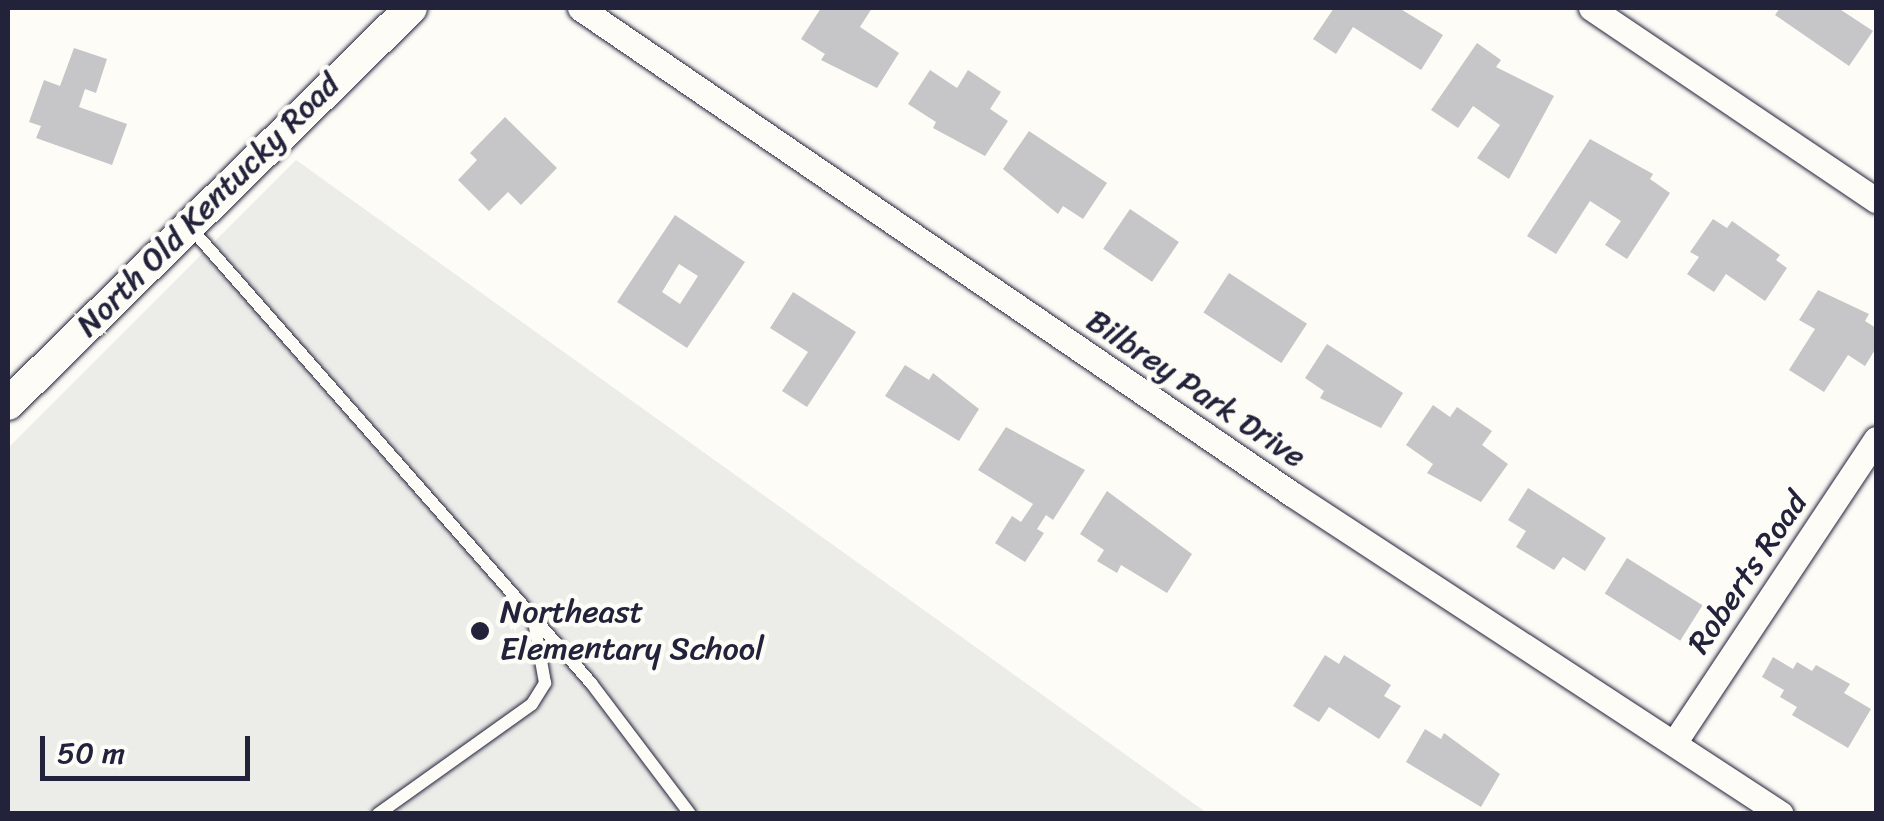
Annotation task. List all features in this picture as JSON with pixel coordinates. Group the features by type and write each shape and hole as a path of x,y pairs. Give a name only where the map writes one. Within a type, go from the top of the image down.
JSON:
{"street":[{"name":"North Old Kentucky Road","path":"8,404 411,8"},
{"name":"Bilbrey Park Drive","path":"580,8 1292,494 1781,814"},
{"path":"1591,8 1876,200"},
{"name":"Roberts Road","path":"1674,743 1876,439"}],"lane":[{"path":"187,224 533,616 690,814"},
{"path":"378,814 532,704 545,684 533,616"}],"shaded area":[{"name":"Northeast Elementary School","path":"296,160 1207,813 8,814 8,448"}],"building":[{"path":"821,8 872,8 860,27 899,53 877,88 821,60 825,54 801,39"},
{"path":"1334,8 1399,8 1443,35 1421,70 1353,27 1336,54 1313,39"},
{"path":"1780,8 1838,8 1873,31 1849,66 1775,15"},
{"path":"1477,43 1501,60 1496,67 1554,96 1509,179 1477,158 1500,125 1473,106 1458,128 1431,110"},
{"path":"74,48 107,59 96,93 85,89 79,107 127,124 112,165 36,138 41,126 29,122 44,80 60,86"},
{"path":"930,70 957,88 968,70 1001,92 990,109 1008,121 985,156 933,128 936,122 908,104"},
{"path":"505,117 557,168 521,205 508,192 489,211 458,180 477,160 470,153"},
{"path":"1029,131 1107,183 1083,219 1063,206 1058,214 1003,169"},
{"path":"1590,139 1653,174 1650,179 1670,193 1627,259 1605,245 1621,221 1590,201 1556,254 1527,236"},
{"path":"1130,209 1179,242 1152,282 1103,249"},
{"path":"675,215 745,262 687,348 617,302","holes":["679,264 698,276 680,304 662,292"]},
{"path":"1713,219 1727,228 1732,221 1780,255 1776,260 1787,268 1765,301 1726,274 1714,292 1687,274 1699,257 1690,252"},
{"path":"1229,273 1307,324 1281,363 1203,312"},
{"path":"1818,290 1869,314 1865,321 1876,328 1876,348 1865,366 1848,355 1824,392 1789,370 1815,329 1799,320"},
{"path":"793,292 856,332 807,407 782,391 808,352 770,328"},
{"path":"1327,344 1403,393 1381,428 1320,398 1324,391 1305,378"},
{"path":"905,365 929,380 933,373 979,409 959,441 885,396"},
{"path":"1433,405 1450,417 1457,407 1492,431 1482,445 1508,464 1481,502 1427,473 1433,464 1406,445"},
{"path":"1006,427 1085,470 1053,520 1046,515 1037,529 1044,533 1025,562 995,543 1012,516 1021,522 1033,504 978,470"},
{"path":"1528,488 1606,538 1585,571 1563,557 1554,570 1516,547 1526,531 1508,520"},
{"path":"1107,491 1192,554 1167,593 1121,565 1117,573 1097,561 1104,550 1080,534"},
{"path":"1627,558 1702,605 1680,641 1605,594"},
{"path":"1325,655 1339,664 1344,655 1391,685 1384,696 1401,706 1379,739 1329,707 1319,722 1293,706"},
{"path":"1773,657 1793,669 1797,662 1812,671 1816,665 1850,684 1844,693 1871,709 1848,748 1792,715 1797,707 1780,697 1784,690 1762,677"},
{"path":"1425,729 1441,739 1444,733 1500,774 1481,807 1406,762"}],"place":[{"name":"Northeast Elementary School","path":"480,631"}]}
